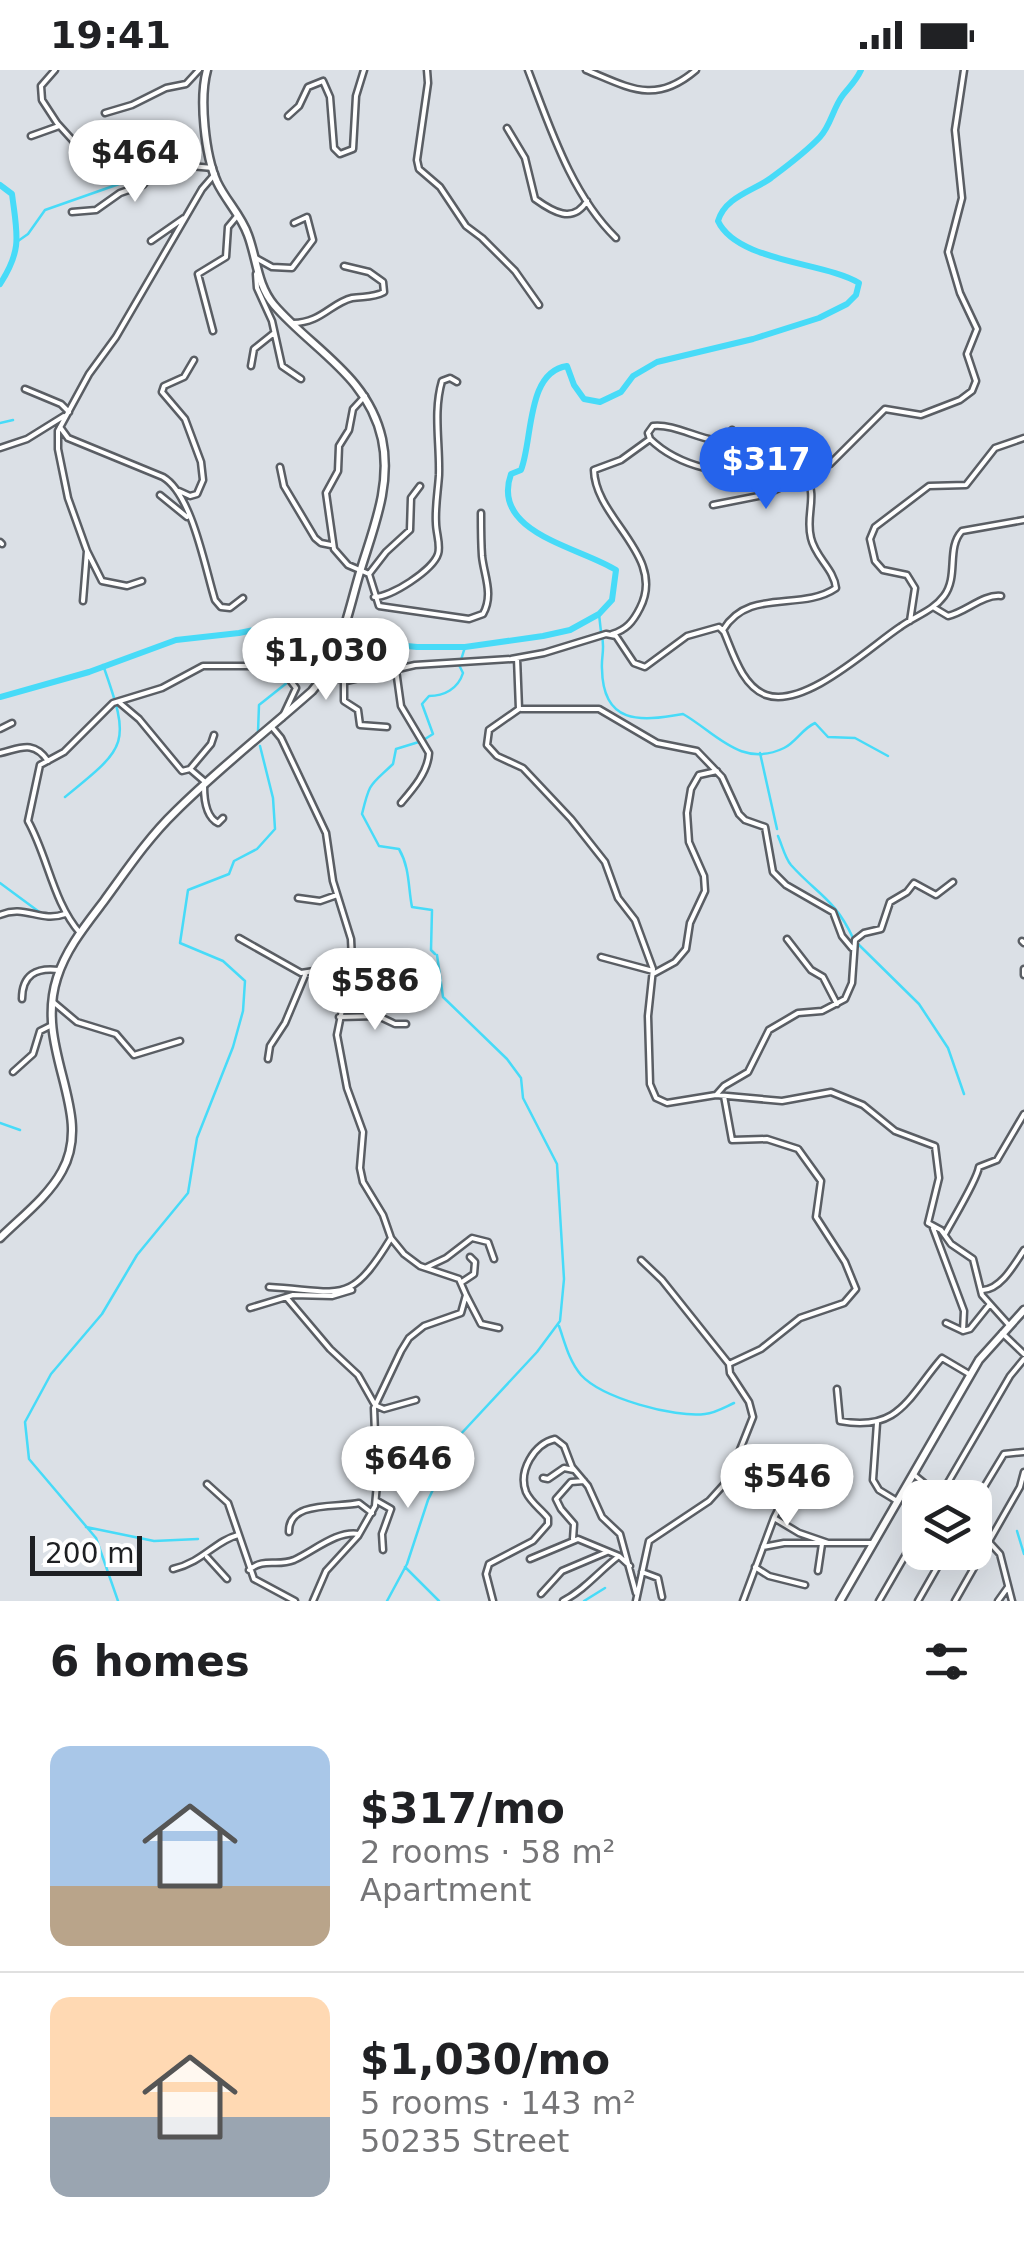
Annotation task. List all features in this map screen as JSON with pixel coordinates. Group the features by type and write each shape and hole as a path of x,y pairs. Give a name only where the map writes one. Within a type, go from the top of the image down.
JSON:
{"street":[{"path":"55,70 41,86 42,100 60,126 89,153 109,158 150,158 214,171"},
{"path":"105,113 186,84 203,70"},
{"path":"0,1238 53,1184 70,1154 72,1118 50,1026 60,970 80,933 154,834 325,675 365,573 380,504 385,475 379,428 364,396 345,371 269,298 247,231 214,171 202,96 203,70"},
{"path":"288,116 299,106 308,87 323,81 330,97 336,151 351,152 356,96 364,70"},
{"path":"427,70 419,169 440,187 462,222 515,271 539,305"},
{"path":"528,70 546,124 587,201 616,238"},
{"path":"586,70 655,92 674,86 696,70"},
{"path":"713,505 764,496 830,464 885,408 922,415 960,400 976,384 967,354 977,329 960,293 948,252 962,198 955,130 964,70"},
{"path":"31,136 60,126"},
{"path":"507,128 525,158 536,200 568,215 578,212 587,201"},
{"path":"72,212 96,210 120,193 143,185 150,158"},
{"path":"142,582 124,586 102,581 87,551 63,477 58,450 60,427 214,171"},
{"path":"212,331 198,274 226,257 228,227 238,215"},
{"path":"152,241 184,218"},
{"path":"254,257 272,267 292,268 313,240 308,218 294,222"},
{"path":"294,323 322,317 350,299 373,298 384,292 383,282 376,276 344,266"},
{"path":"257,270 257,288 271,316 282,366 301,378"},
{"path":"251,366 254,349 274,333"},
{"path":"179,491 190,496 197,494 203,471 188,425 162,392 164,386 184,377 194,360"},
{"path":"374,596 395,592 438,555 436,411 442,381 450,378 457,382"},
{"path":"25,389 61,404 69,413"},
{"path":"364,396 352,409 349,430 340,446 338,471 326,489 332,544 340,559 365,573 384,609 469,619 483,614 488,587 482,560 481,513"},
{"path":"0,448 27,439 69,413"},
{"path":"732,430 738,438 730,442 659,425 649,429 650,439 668,456 724,473 798,480"},
{"path":"60,427 68,438 168,479 179,491 218,604 234,607 244,598"},
{"path":"910,621 915,588 907,575 883,570 875,561 870,539 875,528 929,486 966,485 995,448 1024,438"},
{"path":"325,675 344,681 396,670 517,658 626,628 645,596 644,572 639,555 611,514 594,470 627,457 650,439"},
{"path":"280,467 282,482 315,538 321,544 332,544"},
{"path":"723,630 735,614 755,604 817,596 836,588 810,536 813,490 806,476"},
{"path":"365,573 410,530 411,498 420,486"},
{"path":"160,494 190,520"},
{"path":"612,634 634,663 645,667 687,636 714,627 723,630 748,681 758,690 775,696 834,676 933,607 950,586 958,534 970,528 1024,520"},
{"path":"83,602 87,551"},
{"path":"933,607 948,616 972,608 990,596 1001,596"},
{"path":"517,658 519,709"},
{"path":"80,933 65,914 27,815 38,770 81,737 112,704 162,688 204,666 249,666 282,672 295,684 282,718"},
{"path":"396,670 401,706 429,753 415,786 401,803"},
{"path":"344,681 344,701 358,710 360,725 387,727"},
{"path":"120,702 182,772 190,769 214,735"},
{"path":"852,948 842,936 834,912 786,886 774,872 765,828 739,814 718,771 697,751 657,743 599,708 519,709 489,730 487,746 497,756 523,768 571,819 604,862 618,898 643,936 653,973 648,1016 653,1094 667,1104 716,1095 782,1101 831,1092 863,1105 895,1131 935,1146 940,1167 928,1219 964,1311 964,1331"},
{"path":"0,729 12,723"},
{"path":"272,726 326,833 353,954 337,1035 362,1132 361,1174 391,1238 404,1254 425,1268 462,1282"},
{"path":"0,753 23,746 38,750 48,761"},
{"path":"190,769 205,784 204,801 211,817 218,823 223,818"},
{"path":"601,957 653,973 675,962 686,949 690,923 705,891 704,876 689,842 688,804 698,775 718,771"},
{"path":"716,1095 748,1072 770,1030 798,1013 822,1012 847,996 852,983 852,948 860,935 881,928 888,905 907,892 912,883 938,895 953,882"},
{"path":"298,898 320,901 338,895"},
{"path":"0,915 15,910 50,919 65,914"},
{"path":"239,938 306,974 353,954"},
{"path":"786,940 811,970 823,977 838,1004"},
{"path":"22,999 23,984 32,973 60,970"},
{"path":"268,1060 270,1046 285,1024 306,974"},
{"path":"52,1001 77,1022 116,1034 134,1055 180,1040"},
{"path":"339,1017 378,1016 395,1024 406,1024"},
{"path":"14,1072 33,1054 40,1030 50,1026"},
{"path":"724,1095 732,1140 775,1140 798,1149 809,1160 820,1181 815,1212 818,1223 856,1286 844,1303 800,1318 761,1350 729,1364"},
{"path":"945,1234 969,1185 978,1177 979,1167 997,1160 1024,1114"},
{"path":"932,1228 945,1234 950,1244 973,1259 980,1289 1009,1326"},
{"path":"250,1308 286,1297 332,1296 350,1291 373,1268 391,1238"},
{"path":"425,1268 452,1255 472,1238 488,1242 494,1259"},
{"path":"980,1289 992,1289 1024,1250"},
{"path":"462,1282 474,1274 475,1262 470,1257"},
{"path":"637,1600 649,1540 723,1488 751,1426 751,1405 730,1373 729,1364 662,1280 641,1260"},
{"path":"462,1282 481,1324 499,1328"},
{"path":"268,1287 328,1292 355,1286"},
{"path":"313,1601 326,1571 360,1534 376,1501 376,1405 406,1342 431,1322 456,1316 464,1307 466,1295"},
{"path":"286,1297 358,1375 376,1405 389,1408 416,1400"},
{"path":"946,1323 970,1330 990,1304"},
{"path":"840,1601 982,1354 1024,1310"},
{"path":"949,1480 1024,1356 1002,1333"},
{"path":"838,1389 842,1422 877,1424 902,1408 942,1358 970,1375"},
{"path":"877,1424 874,1480 879,1490 897,1501"},
{"path":"493,1601 486,1574 489,1564 533,1541 549,1523 524,1487 533,1453 546,1441 560,1441 602,1517 623,1540 637,1600"},
{"path":"743,1601 803,1450"},
{"path":"988,1480 1004,1454 1024,1452"},
{"path":"543,1478 548,1479 564,1468 574,1470"},
{"path":"992,1540 1022,1489 1024,1472"},
{"path":"913,1474 920,1480"},
{"path":"574,1539 574,1524 556,1498 573,1481 584,1481"},
{"path":"207,1484 226,1500 249,1570 259,1583 295,1601"},
{"path":"376,1501 392,1511 382,1534 383,1550"},
{"path":"289,1532 295,1515 314,1508 359,1503 372,1512"},
{"path":"774,1518 825,1544"},
{"path":"249,1570 262,1561 292,1561 350,1532 360,1534"},
{"path":"173,1568 207,1555 224,1540 238,1535"},
{"path":"530,1559 574,1539 608,1551 630,1566"},
{"path":"763,1547 784,1543 873,1543"},
{"path":"818,1571 825,1544"},
{"path":"992,1545 998,1550 1012,1601"},
{"path":"541,1594 562,1572 608,1551"},
{"path":"207,1555 209,1562 228,1578"},
{"path":"564,1601 582,1591 598,1577 604,1565 618,1556"},
{"path":"879,1601 902,1561"},
{"path":"755,1567 769,1576 806,1585"},
{"path":"918,1601 936,1570"},
{"path":"955,1601 974,1570"},
{"path":"642,1572 658,1578 662,1596"},
{"path":"998,1601 1008,1587"}],"waterway":[{"path":"0,697 89,672 176,640 298,621 345,640 465,647 570,630 599,614 612,600 616,570 542,536 513,511 508,494 511,474 521,470 533,409 544,381 567,366 584,399 600,402 621,392 633,376 657,362 753,339 819,318 847,304 856,295 859,283 743,245 728,235 718,221 733,200 771,178 820,137 861,70"},
{"path":"18,241 45,210 119,184"},
{"path":"0,185 12,194 16,241 12,261 0,284"},
{"path":"0,423 13,420"},
{"path":"599,614 601,632"},
{"path":"291,677 310,623"},
{"path":"602,637 604,687 616,710 626,715 652,718 683,714 729,746 755,754 784,748 815,723 828,737 855,738 888,756"},
{"path":"461,660 465,647"},
{"path":"65,797 101,766 118,742 118,712 103,665"},
{"path":"425,739 433,734 422,704 429,696 454,687 463,673 459,665"},
{"path":"258,732 259,705 288,682"},
{"path":"422,741 396,749 393,764 369,789 362,814 379,846 399,849 403,856 412,907 432,910 431,950 435,954"},
{"path":"118,1601 96,1538 29,1459 25,1422 51,1374 102,1314 137,1255 188,1193 197,1138 243,1011 245,981 223,961 180,943 188,890 229,874 234,861 257,849 275,829 273,798 260,746"},
{"path":"760,753 777,829"},
{"path":"778,836 791,865 832,905 853,938"},
{"path":"0,883 42,914"},
{"path":"857,943 919,1004 948,1048 964,1094"},
{"path":"387,1601 407,1564 428,1500 459,1436 537,1352 560,1321 564,1279 557,1164 523,1098 521,1078 507,1059 443,997 437,955"},
{"path":"0,1123 20,1130"},
{"path":"559,1326 581,1375 621,1399 692,1414 705,1414 734,1403"},
{"path":"86,1527 154,1541 198,1539"},
{"path":"1017,1531 1024,1554"},
{"path":"405,1567 439,1601"},
{"path":"584,1601 605,1588"}]}
